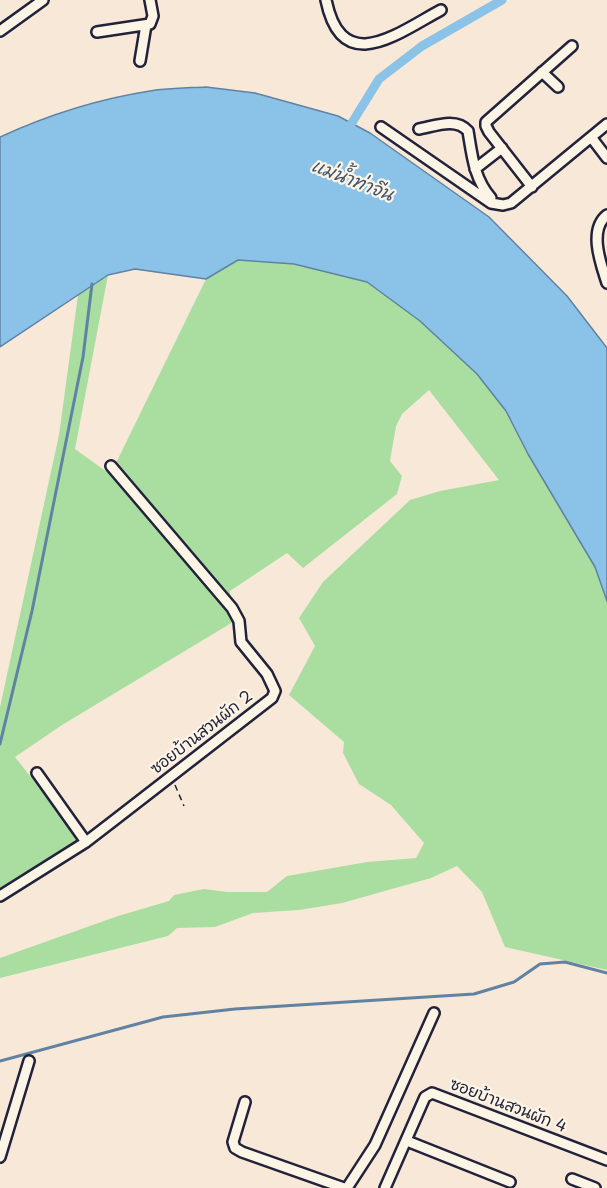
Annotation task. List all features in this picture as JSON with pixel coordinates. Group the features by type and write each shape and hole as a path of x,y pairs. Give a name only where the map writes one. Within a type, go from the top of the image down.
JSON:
{"street":[{"path":"0,31 43,0"},
{"path":"97,32 146,26 153,21 150,0"},
{"path":"326,0 334,22 342,35 350,42 368,45 384,40 441,10"},
{"path":"140,61 146,26"},
{"path":"532,187 489,132 486,122 572,46"},
{"path":"542,72 558,87"},
{"path":"419,129 447,123 458,123 464,126 468,131 480,184 496,204"},
{"path":"381,127 491,203 496,204 511,203 607,124"},
{"path":"591,137 607,158"},
{"path":"475,169 502,148"},
{"path":"607,215 599,224 597,242 607,282"},
{"name":"ซอยบ้านสวนผัก 2","path":"0,896 86,842 272,698 275,691 267,674 241,642 238,621 232,608 111,466"},
{"path":"37,773 86,842"},
{"path":"245,1102 233,1142 235,1148 345,1188 375,1145 434,1013"},
{"path":"0,1157 29,1061"},
{"name":"ซอยบ้านสวนผัก 4","path":"385,1188 425,1096 432,1093 607,1160"},
{"path":"406,1141 510,1182"},
{"path":"572,1179 595,1188"}],"path":[{"path":"171,777 184,806"}],"green space":[{"path":"238,260 294,264 367,282 420,321 477,374 506,411 528,454 595,567 607,601 607,970 505,947 482,892 457,866 431,878 342,903 299,910 253,913 215,927 177,928 168,936 0,978 0,958 118,916 169,901 174,895 204,889 227,892 267,892 287,876 367,862 416,858 424,843 391,805 359,784 343,753 344,742 289,695 315,646 299,618 323,582 410,500 440,491 499,480 429,390 402,414 396,426 390,461 402,476 397,494 303,568 287,553 230,591 233,622 62,725 15,757 80,839 0,889 0,707 59,435 78,295 108,275 75,449 107,472 116,463 206,279"}],"water":[{"name":"แม่น้ำท่าจีน","path":"206,87 255,93 338,116 370,133 489,217 567,296 607,348 607,601 595,567 528,454 506,411 477,374 420,321 367,282 294,264 238,260 206,279 135,269 108,275 0,347 0,137 55,115 111,98 157,90"}],"waterway":[{"path":"345,134 379,79 422,46 502,0"},
{"path":"0,744 32,611 83,357 92,284"},
{"path":"0,1061 163,1017 235,1009 474,994 514,982 540,964 565,962 607,973"}]}
